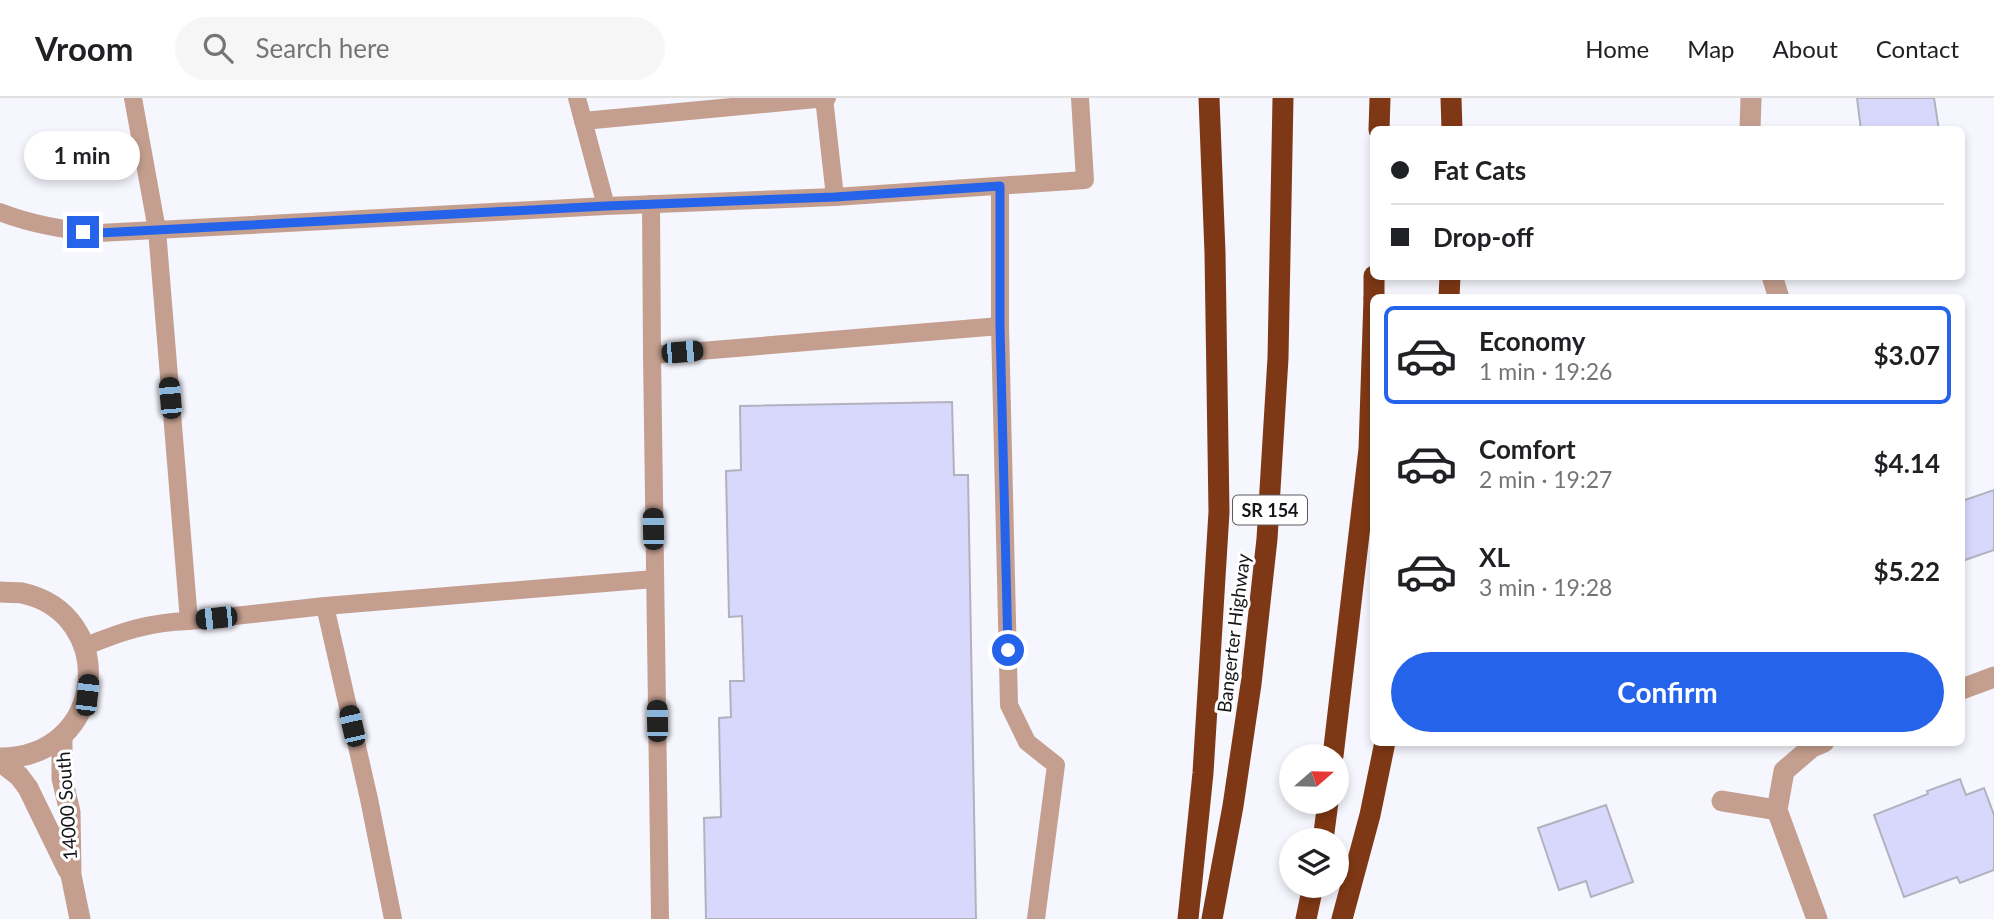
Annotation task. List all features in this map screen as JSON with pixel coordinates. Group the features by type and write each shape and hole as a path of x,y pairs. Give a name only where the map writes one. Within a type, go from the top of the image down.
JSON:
{"highway":[{"path":"1188,919 1203,773 1219,512 1215,253 1209,98"},
{"name":"Bangerter Highway","path":"1212,919 1233,806 1267,539 1275,440 1279,330 1283,98"},
{"path":"1379,126 1380,98"},
{"path":"1451,98 1452,126"},
{"path":"1334,744 1369,449 1370,419"},
{"path":"1342,919 1370,815 1384,746"},
{"path":"1306,919 1310,898"}],"street":[{"path":"1750,126 1751,98"},
{"path":"0,592 20,593 41,599 59,611 74,628 84,647 89,671 87,695 78,717 62,737 32,754 0,759"},
{"path":"1965,688 1994,677"},
{"name":"14000 South","path":"62,737 62,778 69,812 71,875 80,919"},
{"path":"1814,746 1784,771 1777,810 1817,919"},
{"name":"14000 South","path":"0,759 28,788 71,875"},
{"path":"1722,801 1777,810"}],"lane":[{"path":"133,98 157,230 189,621"},
{"path":"577,98 606,206"},
{"path":"583,121 825,98 835,197"},
{"path":"0,212 34,225 99,233 606,206 835,197 1085,180 1080,98"},
{"path":"1000,186 1000,326 1009,705 1027,743 1056,765 1037,919"},
{"path":"652,204 654,579 660,919"},
{"path":"652,355 1000,326"},
{"path":"84,647 165,621 654,579"},
{"path":"325,606 393,919"}],"building":[{"path":"1857,98 1934,98 1938,126 1860,126"},
{"path":"952,402 954,475 968,475 976,919 706,919 704,818 721,817 719,718 731,717 730,681 744,681 742,616 729,617 726,471 741,470 740,406"},
{"path":"1994,490 1994,550 1965,560 1965,500"},
{"path":"1960,779 1966,795 1984,788 1994,815 1994,870 1960,883 1957,877 1904,897 1874,815"},
{"path":"1606,805 1633,882 1591,897 1586,881 1559,890 1538,828"}],"route":[{"path":"83,232 835,197 1000,186 1000,326 1008,650"}]}
